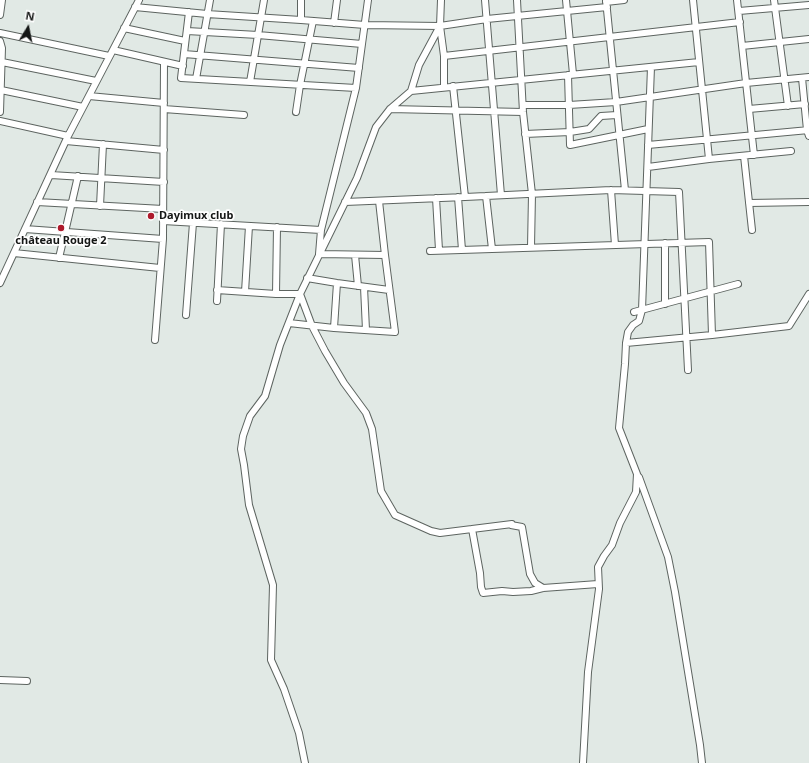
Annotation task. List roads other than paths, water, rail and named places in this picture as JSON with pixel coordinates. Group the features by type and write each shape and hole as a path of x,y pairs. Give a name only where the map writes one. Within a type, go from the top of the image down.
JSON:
{"street":[{"path":"0,15 2,0"},
{"path":"0,283 67,138 139,0"},
{"path":"196,79 210,0"},
{"path":"250,82 264,0"},
{"path":"301,0 301,20"},
{"path":"334,23 337,0"},
{"path":"319,254 322,230 356,88 368,0"},
{"path":"441,0 440,26 444,56 444,87"},
{"path":"485,0 501,195"},
{"path":"517,0 523,112 532,194 531,247"},
{"path":"566,0 571,41 569,105 570,145 648,129"},
{"path":"135,7 207,14 365,25 440,26 487,19 568,11 624,0"},
{"path":"693,0 709,159"},
{"path":"737,0 754,155"},
{"path":"774,0 788,106"},
{"path":"606,3 625,190"},
{"path":"739,11 809,5"},
{"path":"189,12 182,78 356,88"},
{"path":"296,112 313,21"},
{"path":"444,56 740,22"},
{"path":"305,763 298,733 284,689 271,660 273,585 249,505 241,449 243,436 250,416 265,396 280,345 300,294 357,178 376,126 390,109 412,90 419,65 440,26"},
{"path":"124,28 186,41"},
{"path":"187,31 258,35 362,44"},
{"path":"0,33 109,56"},
{"path":"742,46 809,39"},
{"path":"0,41 2,62 0,112"},
{"path":"113,50 183,66"},
{"path":"184,54 359,68"},
{"path":"2,62 96,81"},
{"path":"155,340 163,239 164,62"},
{"path":"412,90 699,62"},
{"path":"651,67 642,310 639,320 633,324 628,332 619,428 668,557 702,763"},
{"path":"523,105 569,105 616,102 746,83 809,77"},
{"path":"648,145 752,135 808,132 802,78"},
{"path":"453,86 465,197"},
{"path":"1,90 83,108"},
{"path":"89,96 244,115"},
{"path":"749,109 805,104"},
{"path":"390,109 523,112"},
{"path":"525,134 570,132 589,129 601,116 618,115"},
{"path":"0,122 67,138 103,144 164,150"},
{"path":"589,129 593,140"},
{"path":"100,206 103,144"},
{"path":"648,167 791,151"},
{"path":"744,156 752,230"},
{"path":"51,174 164,182"},
{"path":"59,258 78,176"},
{"path":"345,202 612,190 679,192 688,370"},
{"path":"612,190 615,245"},
{"path":"486,196 492,249"},
{"path":"458,197 462,250"},
{"path":"436,198 439,250"},
{"path":"289,323 395,332 379,201"},
{"path":"38,202 163,209"},
{"path":"749,203 809,202"},
{"path":"163,221 322,230"},
{"path":"186,315 193,223"},
{"path":"217,301 221,224"},
{"path":"245,292 249,226"},
{"path":"276,294 277,227"},
{"path":"25,228 163,239"},
{"path":"430,250 710,242 712,335"},
{"path":"665,243 665,304"},
{"path":"14,253 160,268"},
{"path":"319,254 385,255"},
{"path":"355,255 361,287 366,330"},
{"path":"307,278 338,284 390,290"},
{"path":"334,328 338,284"},
{"path":"634,312 738,284"},
{"path":"217,290 300,294"},
{"path":"300,294 312,326 325,351 344,382 366,413 372,429 381,491 395,515 431,531 440,533 512,524 511,525 522,527 530,574 535,583 543,588"},
{"path":"626,343 789,326 809,294"},
{"path":"583,763 588,672 599,590 598,567 612,545 620,523 636,492 637,474"},
{"path":"472,529 483,592 531,591 543,588 598,584"},
{"path":"0,680 27,681"}],"place":[{"name":"Dayimux club","path":"151,216"},
{"name":"château Rouge 2","path":"61,228"}]}
